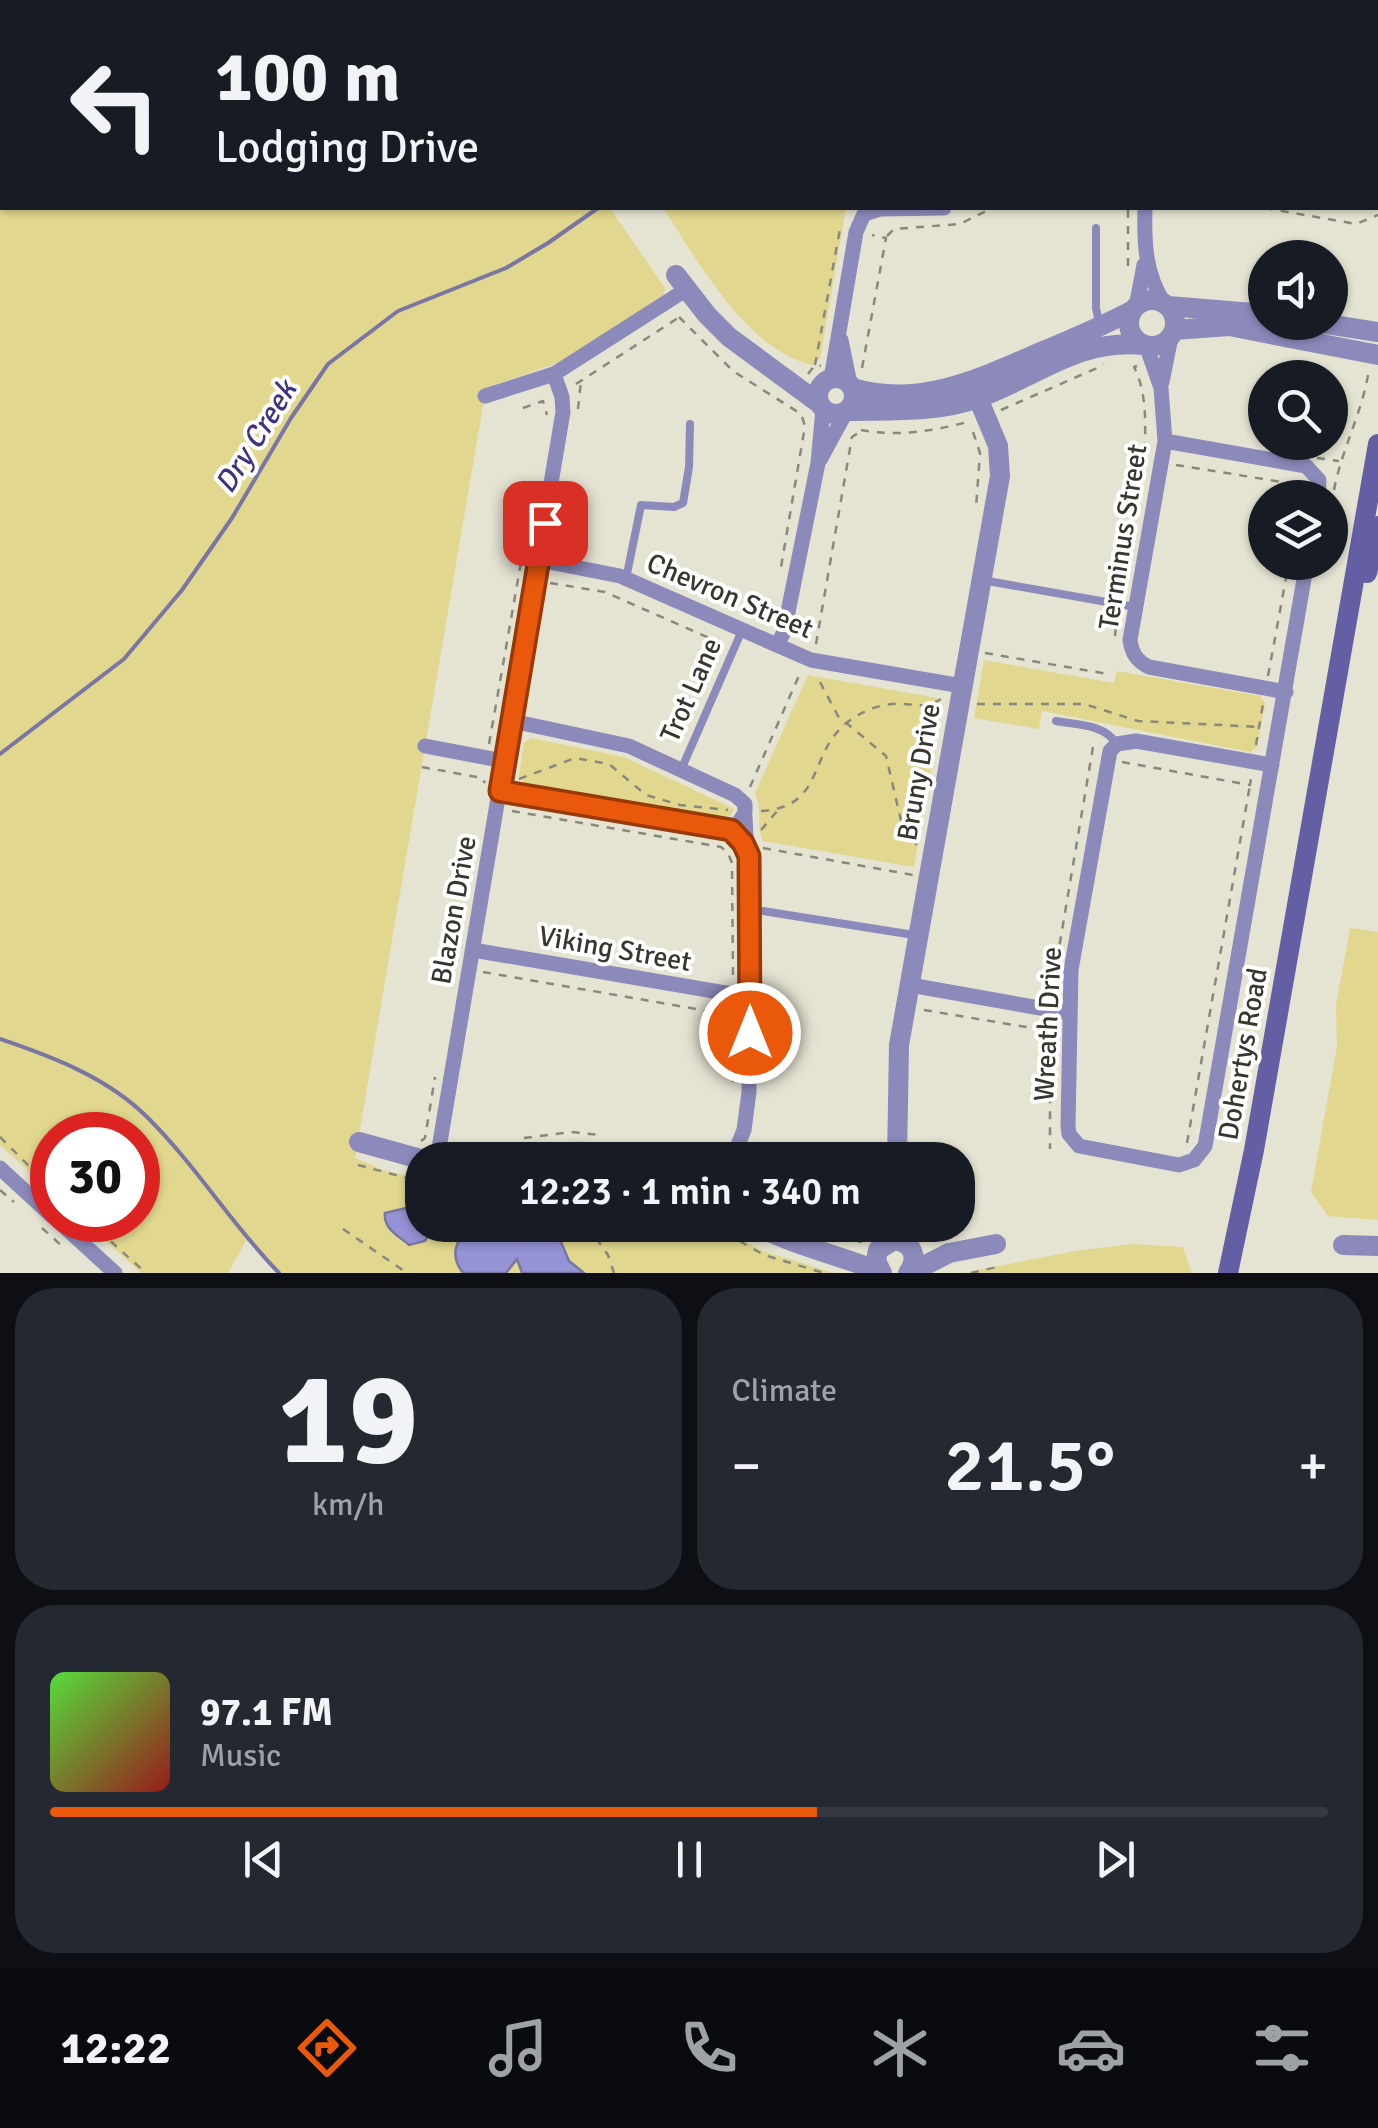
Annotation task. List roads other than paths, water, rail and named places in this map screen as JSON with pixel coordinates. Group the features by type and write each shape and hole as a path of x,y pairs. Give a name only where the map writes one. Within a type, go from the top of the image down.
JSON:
{"main road":[{"name":"Dohertys Road","path":"1228,1273 1254,1150 1378,444"},
{"name":"Dohertys Road","path":"1306,843 1378,526"}],"street":[{"path":"834,380 856,232 864,214 877,210"},
{"path":"788,371 821,407 834,415 908,411 978,398 1100,345 1147,350 1160,345 1172,333 1174,317 1152,282 1146,256 1145,210"},
{"path":"1146,256 1130,330 1147,350"},
{"path":"485,396 554,374 682,282 730,337 788,371 810,380 834,380 907,394 948,388 994,372 1149,300 1248,312"},
{"path":"1172,333 1229,326 1375,354"},
{"path":"1348,327 1378,332"},
{"name":"Terminus Street","path":"1161,388 1172,333"},
{"name":"Terminus Street","path":"1147,350 1161,388 1170,442 1130,640 1135,657 1148,667 1286,692"},
{"name":"Blazon Drive","path":"441,1142 562,412 554,374"},
{"path":"778,644 784,632 818,463 820,388 834,380"},
{"path":"818,463 855,400 834,380"},
{"name":"Bruny Drive","path":"897,1142 898,1045 1000,476 998,446 978,398"},
{"path":"1170,442 1306,466 1319,480"},
{"name":"Chevron Street","path":"539,560 626,578 820,661 961,694"},
{"name":"Wreath Drive","path":"1116,744 1108,760 1072,970 1068,1126 1074,1141 1086,1148 1179,1165 1194,1160 1205,1146 1305,580"},
{"path":"512,721 629,746 735,795 745,804 740,819 743,843 756,852"},
{"path":"1116,744 1136,741 1272,765"},
{"path":"425,746 502,776 740,819"},
{"path":"737,1142 748,1107 741,995 756,852 740,819"},
{"name":"Viking Street","path":"472,950 741,995"},
{"path":"910,985 1068,1013"},
{"path":"358,1142 405,1155"},
{"path":"0,1168 30,1199"},
{"path":"77,1242 115,1273"},
{"path":"792,1242 882,1272"},
{"path":"834,1253 879,1242"},
{"path":"882,1272 876,1256 892,1242"},
{"path":"899,1242 914,1261 909,1273"},
{"path":"909,1242 949,1254"},
{"path":"909,1273 949,1254 996,1244"},
{"path":"1342,1244 1378,1246"}],"lane":[{"path":"1096,228 1096,308 1100,326"},
{"path":"626,578 641,504 674,507 683,503 690,424"},
{"path":"981,580 1136,607"},
{"name":"Trot Lane","path":"681,770 743,628"},
{"path":"1056,722 1108,733 1116,744"},
{"path":"750,909 919,936"}],"waterway":[{"name":"Dry Creek","path":"0,754 124,659 182,590 232,518 328,364 398,311 506,268 595,210"},
{"path":"0,1039 79,1070 133,1105 166,1137 279,1273"}]}
